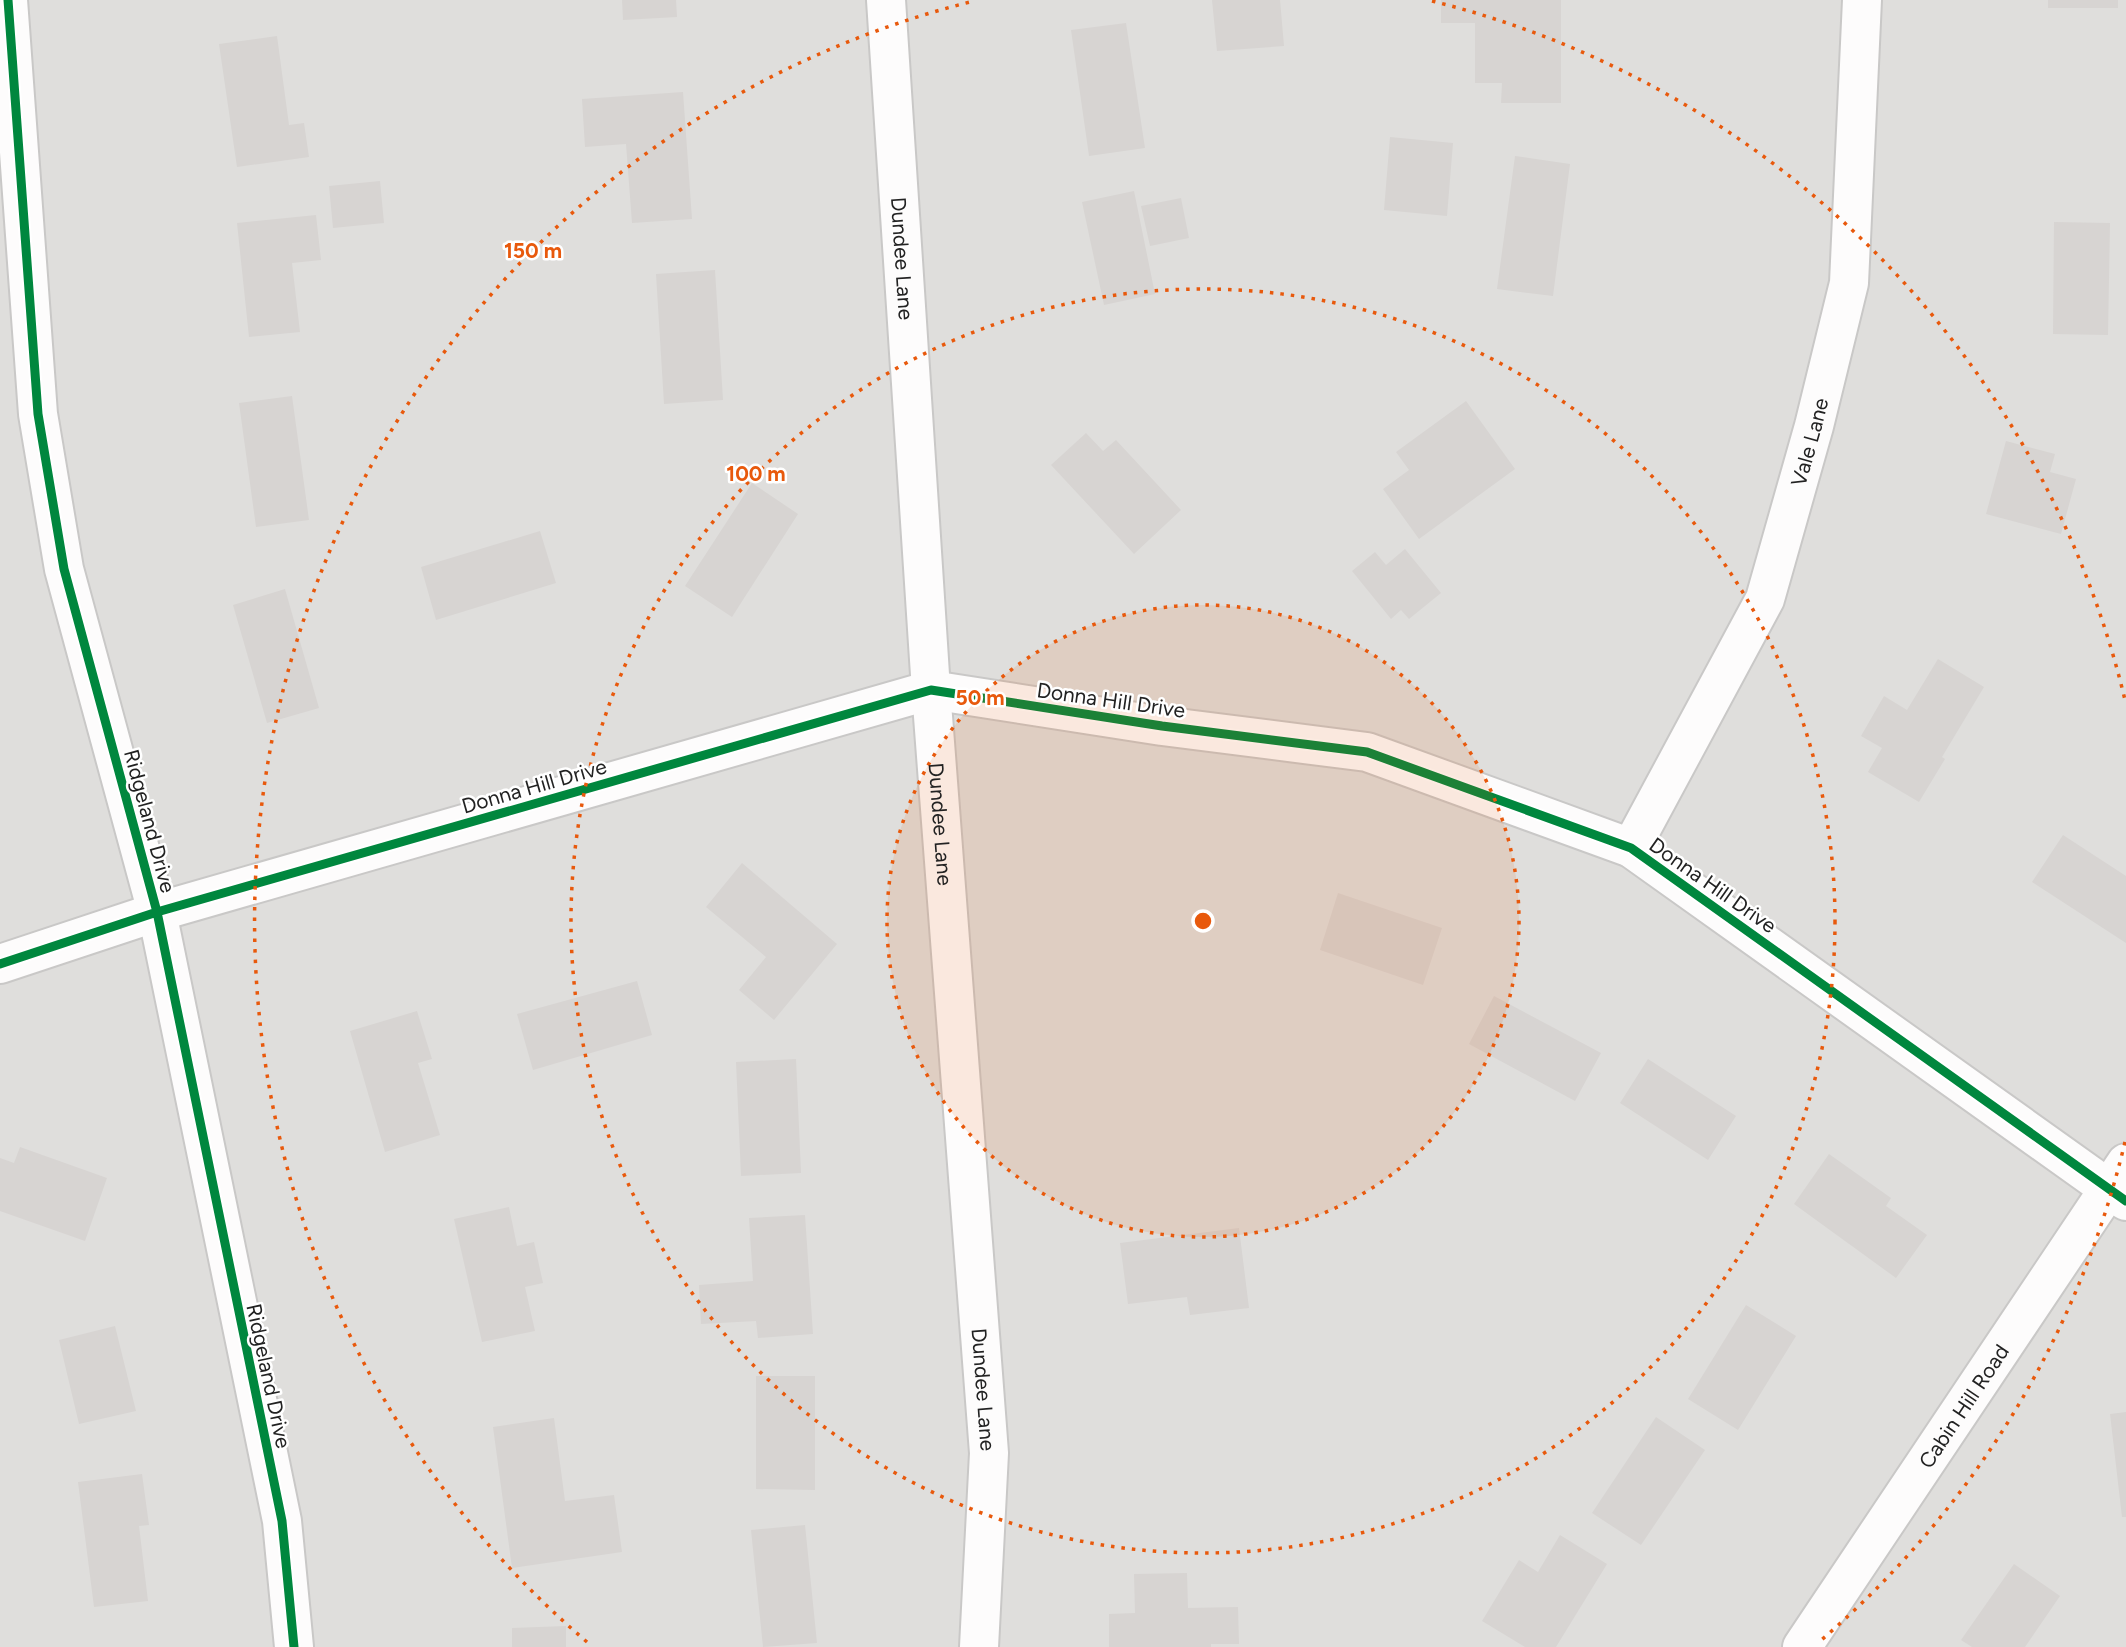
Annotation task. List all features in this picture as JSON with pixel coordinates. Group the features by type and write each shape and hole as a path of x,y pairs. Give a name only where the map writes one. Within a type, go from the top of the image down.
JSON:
{"street":[{"name":"Ridgeland Drive","path":"8,0 38,414 64,569 156,912 282,1521 294,1647"},
{"name":"Dundee Lane","path":"886,0 931,691 989,1454 979,1647"},
{"name":"Vale Lane","path":"1631,848 1765,600 1814,426 1850,283 1862,0"},
{"name":"Donna Hill Drive","path":"0,964 156,912 931,691 1162,726 1367,752 1631,848 2120,1184"},
{"name":"Cabin Hill Road","path":"1802,1647 2120,1184"}],"shaded area":[{"path":"0,0 2126,0 2126,1647 0,1647"}],"building":[{"path":"622,0 676,0 677,17 623,20"},
{"path":"1212,0 1280,0 1284,46 1217,51"},
{"path":"1441,0 1561,0 1561,103 1501,103 1502,83 1475,83 1475,23 1441,23"},
{"path":"2048,0 2118,0 2118,8 2048,8"},
{"path":"1126,23 1145,148 1089,156 1071,30"},
{"path":"277,36 289,125 304,123 309,157 237,167 219,44"},
{"path":"683,92 692,219 632,223 626,144 585,147 582,99"},
{"path":"1390,137 1453,143 1447,216 1384,210"},
{"path":"1515,156 1570,164 1553,296 1497,289"},
{"path":"380,181 384,223 333,228 329,186"},
{"path":"1134,191 1155,294 1104,305 1082,202"},
{"path":"1181,198 1189,238 1150,246 1141,206"},
{"path":"316,215 321,260 292,263 300,332 249,337 237,223"},
{"path":"2054,222 2110,223 2108,335 2053,334"},
{"path":"715,270 723,400 664,404 656,274"},
{"path":"292,396 309,520 256,527 239,403"},
{"path":"1466,401 1515,469 1419,539 1383,489 1409,470 1396,452"},
{"path":"1086,433 1103,451 1116,440 1181,510 1134,554 1051,465"},
{"path":"2006,441 2055,454 2050,472 2076,479 2061,534 1986,514"},
{"path":"752,483 798,514 732,617 685,586"},
{"path":"540,531 556,583 436,620 421,567"},
{"path":"1405,549 1441,593 1409,619 1401,610 1391,619 1352,571 1375,552 1386,565"},
{"path":"285,589 319,708 267,723 233,605"},
{"path":"1938,659 1984,687 1942,757 1945,759 1919,802 1868,772 1882,748 1861,736 1884,696 1907,710"},
{"path":"2063,835 2126,876 2126,943 2032,882"},
{"path":"742,863 837,944 774,1020 739,990 766,957 706,907"},
{"path":"1338,893 1442,928 1423,985 1320,950"},
{"path":"637,981 652,1035 533,1070 517,1014"},
{"path":"1494,996 1601,1053 1575,1101 1469,1044"},
{"path":"417,1011 432,1059 418,1063 440,1135 385,1152 350,1031"},
{"path":"796,1059 801,1173 741,1176 736,1062"},
{"path":"1648,1059 1736,1116 1708,1160 1620,1103"},
{"path":"20,1147 107,1178 85,1241 0,1211 0,1158 14,1163"},
{"path":"1829,1154 1891,1198 1886,1206 1927,1235 1896,1278 1794,1204"},
{"path":"509,1207 517,1246 534,1242 543,1283 525,1287 535,1331 482,1342 454,1219"},
{"path":"805,1215 813,1334 758,1338 756,1321 701,1324 699,1285 753,1281 749,1218"},
{"path":"1239,1228 1249,1308 1190,1315 1187,1297 1128,1304 1120,1243"},
{"path":"1746,1305 1796,1336 1738,1430 1688,1399"},
{"path":"115,1326 136,1411 79,1424 59,1340"},
{"path":"756,1376 815,1376 815,1490 756,1489"},
{"path":"2126,1412 2126,1517 2122,1517 2110,1414"},
{"path":"1656,1417 1705,1450 1641,1545 1592,1513"},
{"path":"554,1418 565,1501 614,1495 622,1552 512,1568 493,1427"},
{"path":"142,1474 149,1525 139,1526 148,1601 94,1607 78,1482"},
{"path":"805,1525 817,1643 763,1647 751,1530"},
{"path":"1560,1535 1607,1564 1556,1647 1525,1647 1482,1621 1519,1560 1538,1572"},
{"path":"2014,1564 2060,1596 2025,1647 1972,1647 1961,1640"},
{"path":"1187,1573 1188,1608 1238,1607 1239,1644 1211,1644 1211,1647 1109,1647 1109,1614 1135,1613 1134,1574"},
{"path":"566,1626 566,1647 512,1647 512,1628"}],"cycle path":[{"path":"8,0 38,414 64,569 157,912 282,1521 294,1647"},
{"path":"0,964 157,912 931,690 1162,726 1367,752 1631,848 2126,1201"}]}
